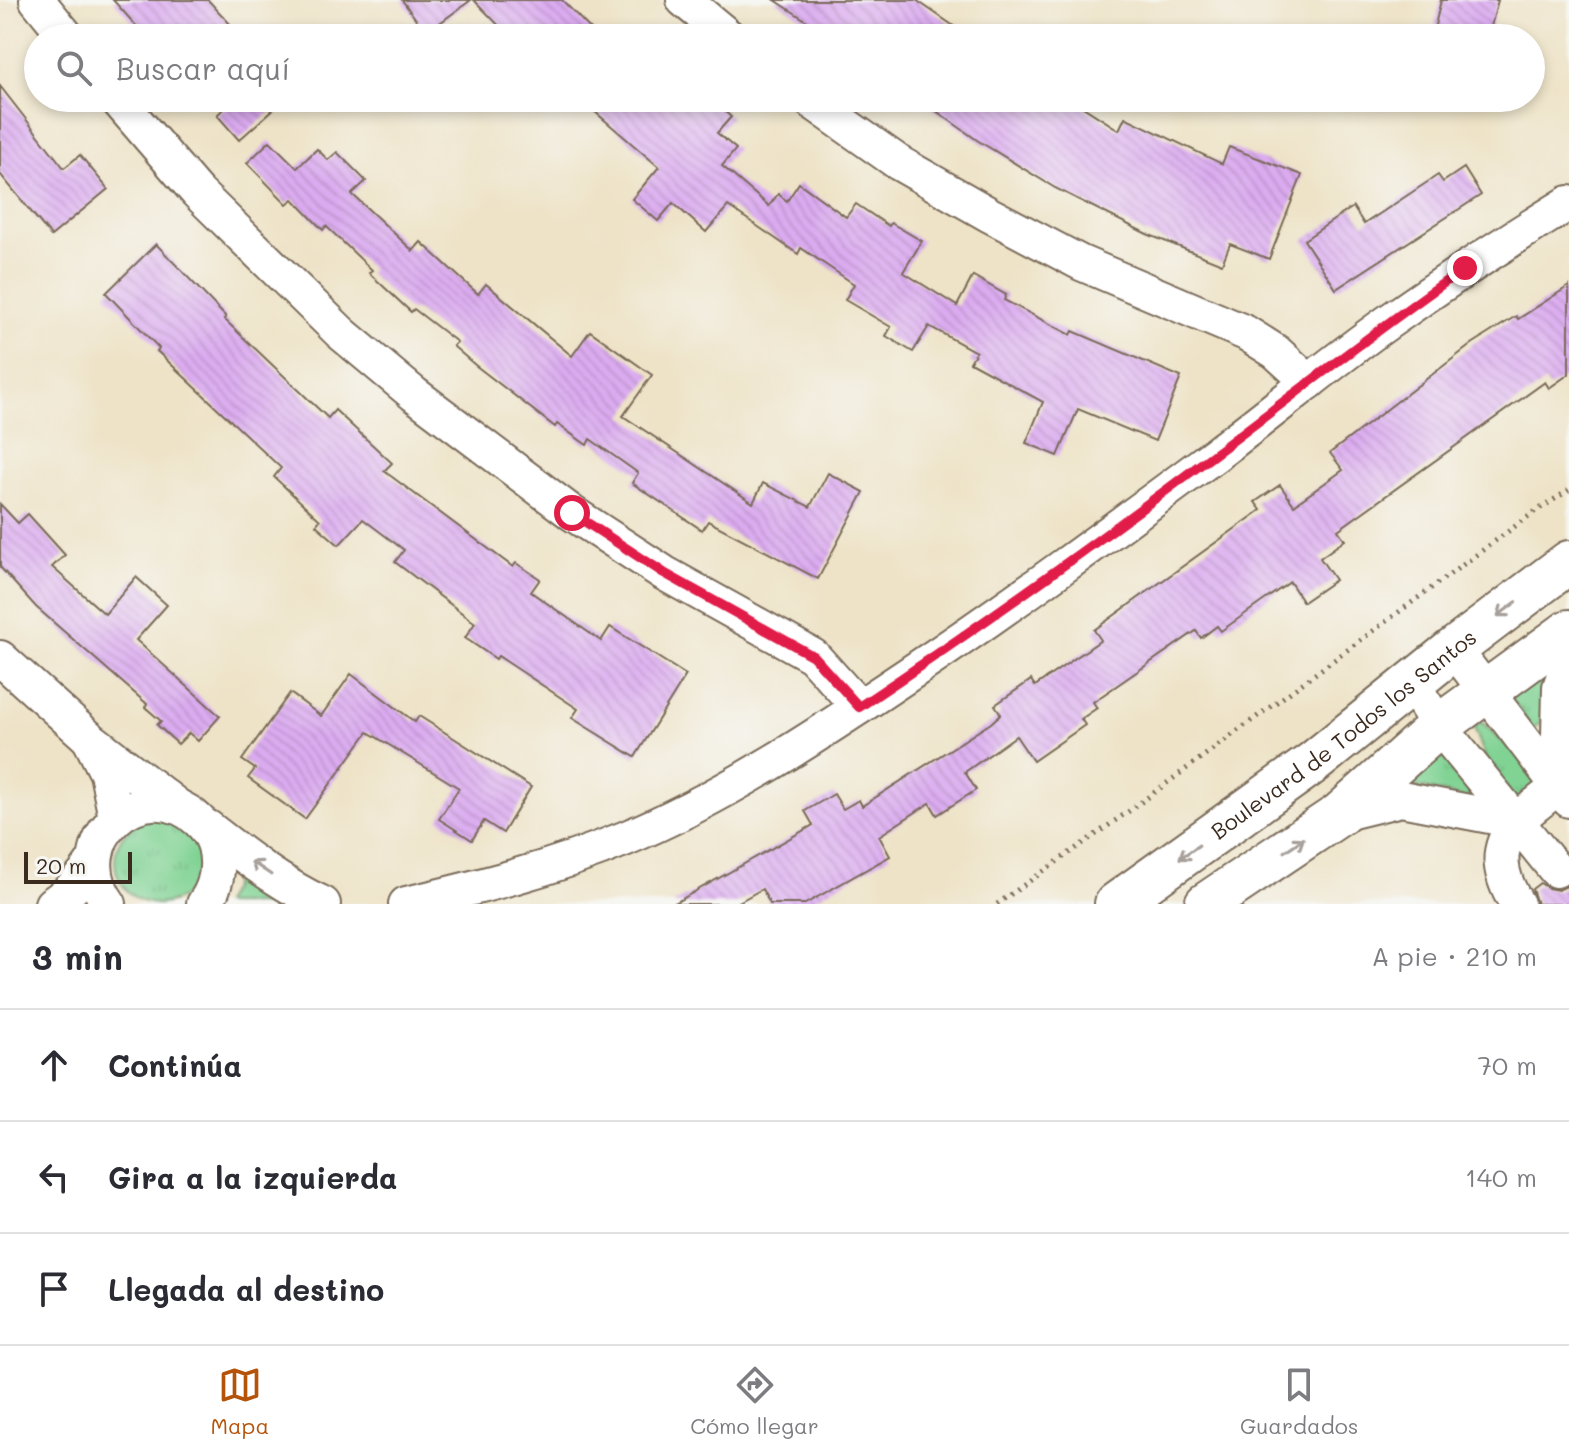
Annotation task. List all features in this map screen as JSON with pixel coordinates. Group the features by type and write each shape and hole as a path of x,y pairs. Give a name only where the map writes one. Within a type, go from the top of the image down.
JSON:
{"street":[{"path":"37,0 57,24"},
{"path":"684,0 713,24"},
{"path":"128,112 208,203 341,333 414,394 498,460 585,522 664,573 813,656 859,707"},
{"path":"827,112 899,163 1081,263 1246,333 1276,352 1309,382"},
{"path":"406,904 469,890 554,865 624,839 693,807 789,752 980,627 1465,268 1569,203"},
{"name":"Boulevard de Todos los Santos","path":"1116,904 1314,762 1411,682 1569,562"},
{"path":"1206,904 1340,814 1439,726 1569,631"},
{"path":"1454,649 1484,691 1565,790"},
{"path":"0,658 89,738 190,816 258,867 323,904"},
{"path":"1565,790 1560,687 1569,661"},
{"path":"1411,682 1439,726 1556,870"},
{"path":"89,738 107,773 116,818"},
{"path":"1517,904 1509,891 1501,865 1502,843 1516,821 1565,790"},
{"path":"1340,814 1401,799 1516,821"},
{"path":"52,904 75,886 95,859 105,829 116,818 135,807 156,803 190,816 213,840 218,858 217,877 204,904"},
{"path":"95,859 96,878 109,904"}],"path":[{"path":"997,904 1232,736 1533,513 1569,490"}],"green space":[{"path":"1537,671 1547,674 1540,724 1533,730 1509,695"},
{"path":"1482,722 1520,758 1537,786 1517,804 1486,759 1474,727"},
{"path":"1438,750 1474,793 1468,799 1400,783"},
{"path":"158,818 174,822 188,831 197,845 201,861 197,877 188,891 174,900 158,904 142,900 128,891 119,877 115,861 119,845 128,831 142,822"},
{"path":"236,862 296,904 223,904 232,886"}],"building":[{"path":"113,0 208,0 230,24 134,24"},
{"path":"402,0 471,0 438,24 419,24"},
{"path":"474,0 562,0 585,24 497,24"},
{"path":"775,0 916,0 951,24 812,24"},
{"path":"1441,0 1498,0 1492,24 1435,24"},
{"path":"0,86 64,168 80,155 108,189 51,236 0,174"},
{"path":"220,112 270,112 239,140 217,115"},
{"path":"595,112 725,112 731,117 717,133 736,149 722,166 769,206 778,194 787,201 799,183 846,217 856,204 889,226 891,223 922,241 903,272 957,306 973,276 1006,295 1004,300 1071,335 1073,331 1181,377 1155,441 1078,409 1058,456 1026,443 1043,402 970,362 976,352 929,326 913,352 886,336 891,327 845,300 854,284 801,248 798,254 728,206 706,232 673,203 658,221 632,199 659,167"},
{"path":"938,112 1091,112 1119,130 1125,117 1222,164 1229,147 1302,175 1269,259 1230,244 1222,264 1147,234 1055,188"},
{"path":"270,141 297,168 317,149 328,160 337,152 366,181 352,194 413,251 421,242 478,294 486,284 572,356 590,331 652,375 623,416 753,503 763,483 810,507 828,473 864,492 818,579 708,521 702,530 632,483 638,473 590,439 587,445 557,424 555,427 475,365 453,346 457,342 414,309 411,312 369,273 372,270 326,226 323,230 293,199 287,204 247,163"},
{"path":"1464,168 1481,195 1336,289 1304,240 1353,207 1364,224 1438,175 1443,182"},
{"path":"156,244 226,317 224,319 328,418 335,410 392,463 384,471 513,567 516,563 540,579 531,592 601,641 610,627 686,675 635,757 572,718 578,709 465,638 475,623 395,562 404,550 363,519 339,545 316,525 320,520 274,477 281,468 157,351 159,348 106,293"},
{"path":"1569,286 1569,374 1549,388 1545,382 1338,530 1345,540 1320,558 1335,580 1303,602 1290,582 1221,631 1217,626 1201,638 1196,631 1093,702 1097,708 1081,719 1085,725 1033,761 1016,736 965,772 976,790 937,815 930,803 879,836 890,856 805,904 770,904 762,889 735,904 673,904 813,825 805,811 834,794 843,809 859,800 862,806 991,723 1001,714 995,705 1031,680 1035,686 1101,640 1094,630 1261,510 1255,502 1280,485 1294,505 1343,470 1330,453 1472,344"},
{"path":"0,504 18,523 28,514 65,555 52,567 105,614 136,577 167,605 136,640 220,716 198,741 189,733 178,744 157,725 161,721 145,707 147,704 36,607 0,567"},
{"path":"351,674 415,722 419,716 531,787 503,833 484,821 472,840 439,819 459,788 368,732 305,819 248,778 255,769 242,760 290,693 321,716"},
{"path":"1540,883 1558,890 1569,885 1569,904 1537,904 1532,889"}],"route":[{"path":"572,513 664,573 813,656 859,707 980,627 1218,452 1389,321 1465,268"}]}
